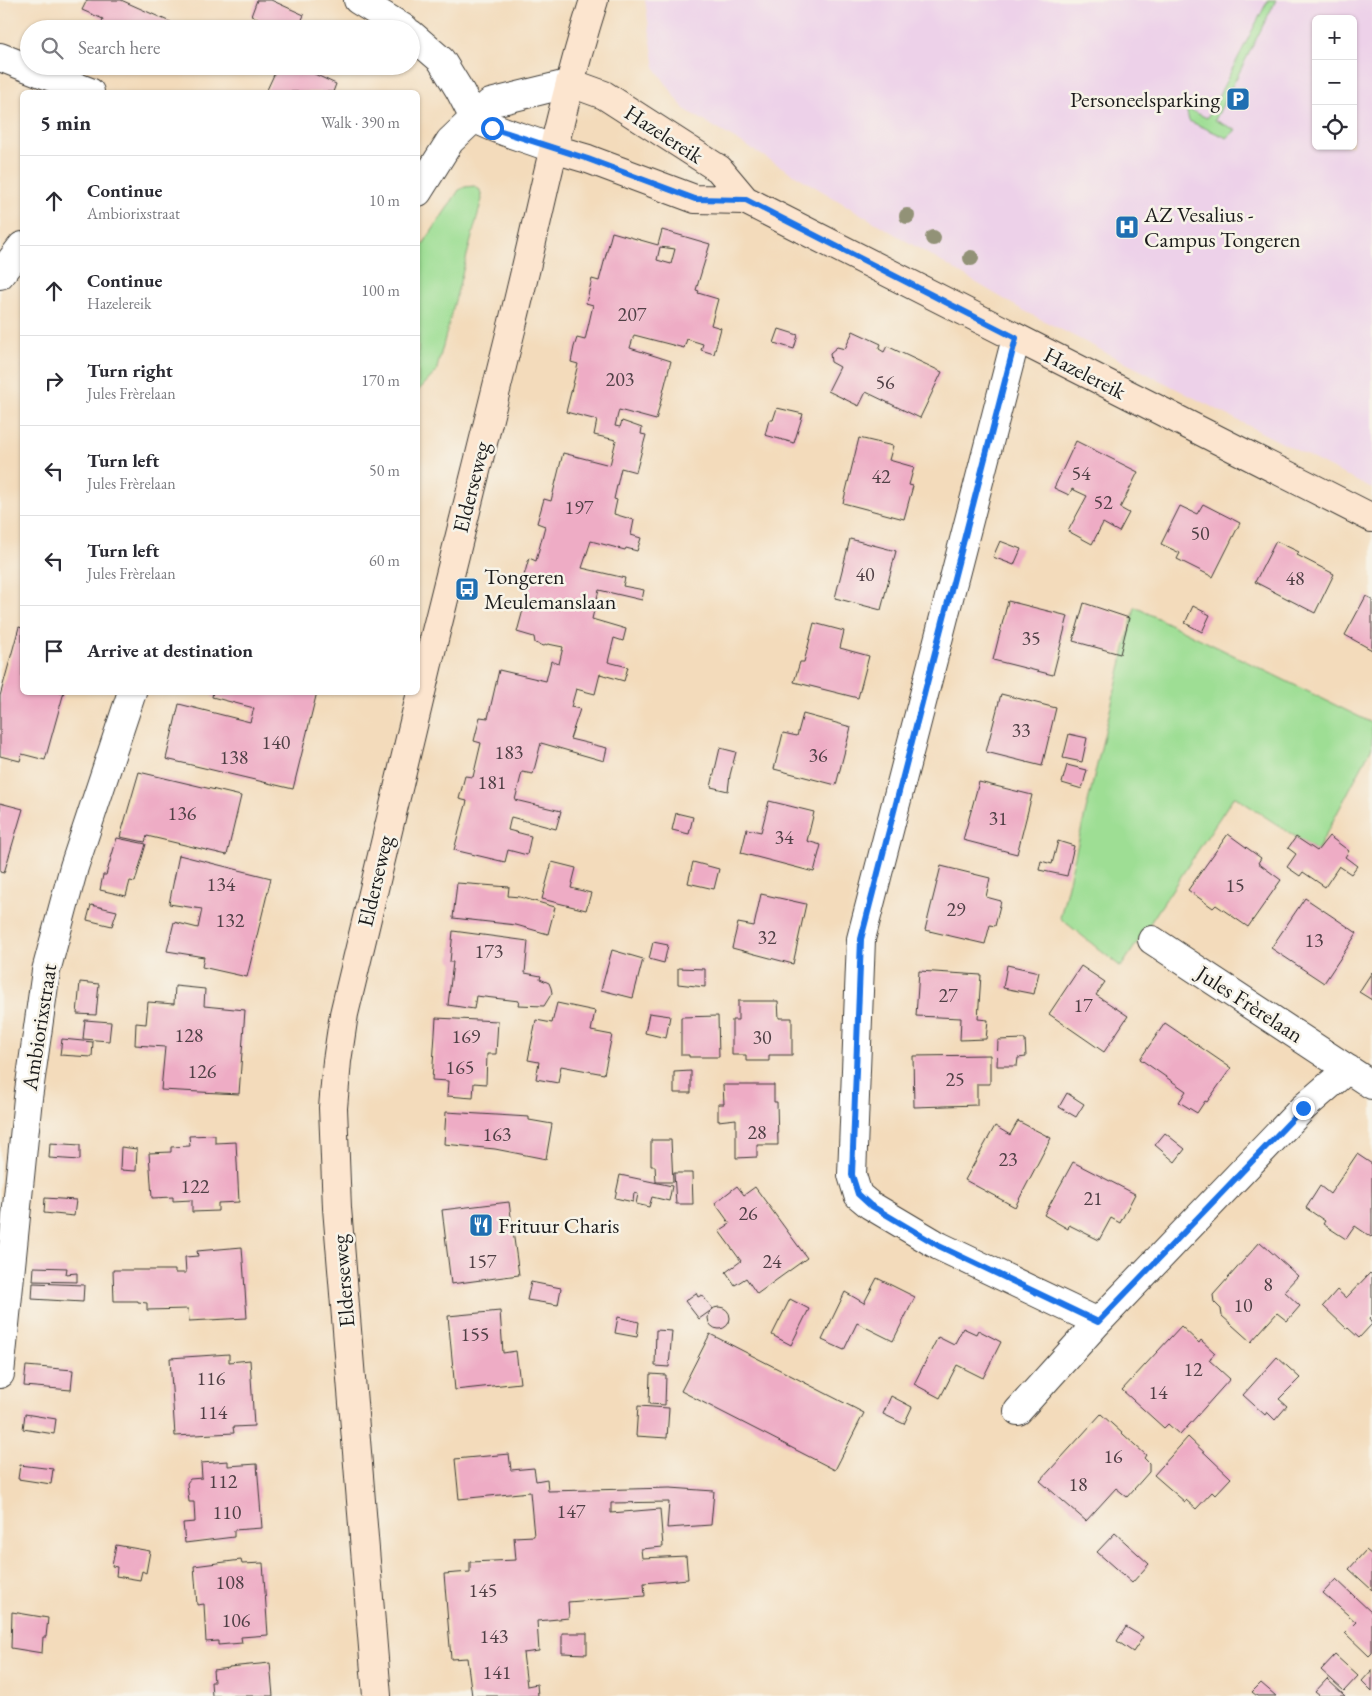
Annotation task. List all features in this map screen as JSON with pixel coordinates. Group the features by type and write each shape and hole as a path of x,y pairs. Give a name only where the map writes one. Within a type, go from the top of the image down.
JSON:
{"main road":[{"name":"Elderseweg","path":"420,691 530,254 554,149 594,0"},
{"name":"Hazelereik","path":"571,83 604,95 719,169 746,200 1372,518"},
{"name":"Hazelereik","path":"554,149 588,159 695,199 746,200"},
{"name":"Elderseweg","path":"377,1696 337,1208 334,1108 337,1062 344,1014 419,695"}],"street":[{"path":"358,0 390,20"},
{"path":"420,42 441,60 474,118 492,128 527,138 554,149"},
{"path":"0,57 20,65"},
{"path":"46,75 85,90"},
{"path":"420,189 450,141 490,103 571,83"},
{"path":"0,275 20,249"},
{"path":"1016,338 861,939 852,1175 858,1194 879,1210 939,1246 1098,1322"},
{"name":"Ambiorixstraat","path":"0,1374 27,1107 46,971 74,867 131,695"},
{"name":"Jules Frèrelaan","path":"1152,940 1372,1085"},
{"path":"1018,1411 1098,1322 1303,1108 1348,1069"}],"shaded area":[{"name":"AZ Vesalius - Campus Tongeren","path":"645,0 1372,0 1372,489 1019,308 684,109 655,68"}],"green space":[{"path":"1268,0 1276,0 1215,120 1236,130 1227,138 1189,121 1186,108 1207,118"},
{"path":"474,186 480,190 482,199 436,372 420,389 420,249 459,190"},
{"path":"1135,607 1372,723 1372,747 1317,851 1234,796 1121,967 1060,918"}],"building":[{"path":"87,0 121,0 166,20 103,20 82,10"},
{"path":"257,0 271,0 304,15 302,20 257,20 258,18 251,16"},
{"path":"274,75 317,75 336,84 334,90 267,90"},
{"path":"662,230 710,244 696,290 699,291 698,293 718,299 711,325 721,328 714,354 701,350 703,344 687,339 684,348 634,335 630,348 671,361 656,420 619,410 615,426 620,427 622,421 642,428 641,434 646,435 636,472 621,468 614,499 617,500 614,514 634,520 631,535 641,538 637,551 626,548 625,550 591,541 582,568 625,578 623,586 644,590 642,600 599,590 592,619 626,629 623,641 614,638 608,662 628,667 624,681 600,674 595,694 576,689 571,707 580,709 570,739 607,748 604,761 541,743 533,774 522,772 515,800 561,811 556,829 511,817 508,830 531,836 527,855 508,850 505,862 454,850 467,801 459,799 465,776 473,777 481,743 474,741 480,717 488,718 499,670 546,681 551,661 559,664 563,647 548,644 544,646 535,643 534,637 517,632 530,584 522,583 529,558 536,561 545,526 537,523 544,499 551,501 563,453 610,465 616,440 594,435 597,420 566,412 578,364 571,362 574,347 577,338 585,340 593,305 586,303 592,279 599,281 612,232 658,245","holes":["660,247 675,249 671,264 657,260"]},
{"path":"779,329 798,335 794,349 774,343"},
{"path":"853,331 881,344 879,349 884,352 887,346 942,372 920,418 866,392 859,406 828,391 840,367 831,362 830,353 837,347 845,349"},
{"path":"777,408 803,414 794,443 765,435 769,420 773,420"},
{"path":"859,438 893,446 889,460 914,467 909,485 913,486 904,519 843,503"},
{"path":"1076,441 1138,472 1120,508 1129,513 1119,532 1103,523 1092,544 1068,531 1087,496 1072,489 1069,495 1054,488"},
{"path":"1203,504 1240,523 1213,577 1177,559 1180,553 1161,544 1180,506 1197,514"},
{"path":"850,539 896,551 881,610 835,598"},
{"path":"1000,541 1021,549 1014,565 993,557"},
{"path":"1276,541 1299,552 1297,555 1334,574 1315,613 1255,582"},
{"path":"1366,596 1372,599 1372,650 1345,635"},
{"path":"1008,601 1068,616 1053,675 993,660"},
{"path":"1084,603 1129,618 1120,654 1073,641"},
{"path":"1193,606 1210,615 1202,632 1185,623"},
{"path":"814,623 844,631 840,648 869,656 858,698 794,682 800,662 804,662"},
{"path":"19,627 20,695 63,695 45,760 22,754 20,761 0,756 0,696"},
{"path":"1001,694 1056,708 1042,766 986,752"},
{"path":"212,695 316,695 293,789 166,759 179,704 250,722 254,708 212,697"},
{"path":"803,714 851,727 836,785 774,769 783,733 797,736"},
{"path":"1069,734 1087,738 1082,762 1063,758"},
{"path":"720,748 736,752 728,791 711,787"},
{"path":"1067,765 1087,770 1082,789 1062,783"},
{"path":"139,772 241,796 227,855 147,836 145,842 120,837"},
{"path":"979,782 1032,795 1017,854 963,840"},
{"path":"769,801 814,812 807,841 821,845 814,872 741,853 747,829 761,832"},
{"path":"0,803 23,809 4,873 0,872"},
{"path":"676,813 693,817 689,834 672,830"},
{"path":"1228,834 1261,858 1258,863 1281,880 1248,927 1216,905 1213,908 1188,890"},
{"path":"1329,836 1349,851 1345,857 1357,866 1351,874 1339,866 1325,887 1303,872 1300,876 1287,867 1296,854 1288,848 1296,837 1317,851"},
{"path":"117,838 146,844 135,882 130,881 126,896 100,890 103,875 106,875"},
{"path":"1058,841 1074,846 1067,876 1039,870 1041,861 1052,864"},
{"path":"179,855 271,878 247,977 202,967 204,957 167,951 174,922 198,928 202,909 169,904"},
{"path":"552,862 576,868 571,888 591,893 586,910 542,899"},
{"path":"693,862 719,869 714,889 688,883"},
{"path":"941,866 990,878 986,897 1001,901 995,926 990,925 985,944 925,930"},
{"path":"457,883 509,887 508,896 520,897 555,907 548,934 516,925 453,918"},
{"path":"761,894 806,904 793,964 732,948 738,923 754,926"},
{"path":"1305,898 1357,933 1324,983 1271,948"},
{"path":"91,905 117,911 112,926 87,920"},
{"path":"453,931 528,941 525,973 541,976 540,979 549,983 551,988 552,993 544,1006 518,1005 519,1001 476,996 474,1009 448,1005 453,962 450,962"},
{"path":"653,942 668,945 664,963 649,959"},
{"path":"612,950 643,959 633,998 601,990"},
{"path":"1007,965 1039,972 1034,994 1003,988"},
{"path":"1081,966 1105,982 1096,995 1128,1016 1104,1052 1049,1014"},
{"path":"678,968 705,969 705,987 678,984"},
{"path":"919,971 981,975 978,1019 988,1020 986,1039 960,1040 961,1018 916,1016"},
{"path":"1372,972 1372,1000 1359,992"},
{"path":"80,982 99,984 96,1015 77,1014"},
{"path":"175,986 205,989 204,1006 245,1010 239,1094 161,1090 165,1047 135,1045 136,1023 146,1024 148,1002 174,1004"},
{"path":"738,1001 778,1001 779,1018 792,1018 792,1055 769,1055 769,1061 746,1061 746,1055 732,1055 732,1020 738,1020"},
{"path":"557,1003 595,1011 591,1031 612,1035 604,1074 561,1066 558,1083 536,1079 539,1062 528,1060 536,1020 552,1023"},
{"path":"649,1013 670,1016 666,1038 645,1033"},
{"path":"718,1016 719,1057 689,1057 689,1055 681,1055 681,1017"},
{"path":"436,1018 498,1021 496,1054 487,1054 486,1084 474,1083 473,1098 447,1096 448,1081 432,1080"},
{"path":"85,1020 111,1022 109,1041 83,1039"},
{"path":"1165,1023 1231,1068 1197,1113 1179,1102 1186,1091 1140,1059"},
{"path":"62,1039 93,1042 92,1057 60,1055"},
{"path":"1025,1039 1026,1057 1018,1058 1017,1066 997,1066 998,1040"},
{"path":"990,1055 990,1084 977,1084 977,1105 914,1107 913,1056"},
{"path":"691,1071 691,1093 674,1093 674,1072"},
{"path":"723,1085 774,1085 774,1102 777,1102 778,1145 757,1145 757,1157 736,1158 736,1119 718,1121 718,1104 724,1104"},
{"path":"1067,1093 1084,1104 1076,1117 1059,1107"},
{"path":"446,1112 529,1117 529,1120 552,1124 546,1159 495,1149 444,1144"},
{"path":"1018,1121 1051,1138 1015,1207 965,1180 995,1126 1010,1135"},
{"path":"1165,1133 1185,1149 1175,1162 1155,1145"},
{"path":"215,1135 215,1143 236,1142 239,1202 218,1203 218,1211 192,1212 192,1200 173,1201 173,1197 152,1198 149,1153 171,1152 171,1147 190,1146 189,1136"},
{"path":"651,1140 671,1140 673,1182 656,1182 655,1166 651,1166"},
{"path":"50,1143 80,1145 80,1160 49,1158"},
{"path":"121,1147 137,1149 136,1171 120,1170"},
{"path":"1357,1154 1372,1164 1372,1236 1355,1226 1346,1239 1323,1224 1325,1221 1306,1208 1320,1186 1330,1194"},
{"path":"1073,1162 1135,1194 1120,1223 1111,1218 1099,1240 1069,1225 1068,1229 1044,1215"},
{"path":"674,1173 692,1173 693,1204 676,1204"},
{"path":"620,1175 672,1186 669,1201 652,1197 649,1207 636,1204 638,1194 634,1193 633,1202 615,1198"},
{"path":"737,1186 744,1195 755,1187 807,1258 757,1294 746,1278 735,1285 726,1272 741,1261 719,1231 730,1224 715,1203"},
{"path":"45,1198 76,1200 74,1216 44,1213"},
{"path":"509,1202 519,1275 451,1284 442,1210"},
{"path":"1260,1242 1298,1276 1284,1291 1300,1306 1287,1321 1277,1313 1251,1342 1222,1316 1221,1309 1214,1302 1213,1295"},
{"path":"242,1247 247,1318 189,1321 188,1309 147,1310 147,1303 114,1301 113,1270 175,1270 175,1273 186,1273 185,1257 198,1256 197,1251"},
{"path":"34,1267 67,1268 66,1274 77,1273 77,1282 33,1281"},
{"path":"1370,1273 1372,1275 1372,1316 1369,1319 1372,1324 1359,1338 1323,1306 1337,1290 1346,1298"},
{"path":"877,1278 915,1297 893,1341 857,1323 844,1350 822,1340 845,1292 864,1303"},
{"path":"531,1282 561,1288 558,1305 527,1300"},
{"path":"33,1283 84,1285 83,1302 32,1299"},
{"path":"696,1293 698,1297 702,1295 713,1309 699,1319 685,1301"},
{"path":"790,1299 809,1309 791,1345 772,1335"},
{"path":"719,1307 729,1314 730,1318 723,1328 719,1329 709,1322 708,1318 715,1308"},
{"path":"500,1311 503,1353 516,1351 520,1383 455,1390 448,1316"},
{"path":"618,1317 639,1322 637,1337 615,1333"},
{"path":"1181,1326 1199,1343 1201,1340 1215,1353 1209,1360 1230,1379 1180,1435 1168,1424 1164,1428 1122,1390"},
{"path":"963,1328 976,1334 978,1330 1001,1342 983,1378 957,1365 940,1398 914,1384 938,1337 954,1345"},
{"path":"656,1330 672,1331 669,1367 655,1366"},
{"path":"710,1334 864,1413 835,1470 681,1391"},
{"path":"229,1354 229,1362 250,1360 254,1426 233,1427 234,1433 175,1436 170,1358"},
{"path":"1277,1357 1300,1378 1279,1399 1287,1406 1275,1420 1267,1412 1265,1415 1243,1395"},
{"path":"26,1366 73,1370 71,1390 24,1386"},
{"path":"650,1374 666,1375 665,1405 649,1404"},
{"path":"891,1396 912,1407 904,1424 883,1414"},
{"path":"638,1406 669,1408 667,1438 636,1436"},
{"path":"25,1414 56,1419 54,1434 23,1429"},
{"path":"1101,1414 1146,1455 1144,1458 1149,1463 1149,1472 1127,1497 1116,1488 1086,1521 1040,1481"},
{"path":"1188,1437 1231,1478 1215,1495 1212,1492 1196,1509 1154,1475"},
{"path":"509,1454 511,1470 534,1468 536,1481 547,1479 548,1491 670,1488 714,1491 711,1525 667,1528 669,1502 611,1503 611,1513 660,1509 663,1547 641,1549 642,1558 686,1556 688,1579 644,1583 645,1596 568,1602 569,1618 537,1621 539,1651 523,1653 527,1686 537,1684 538,1696 472,1696 467,1658 451,1659 444,1574 470,1572 470,1562 516,1560 514,1537 534,1536 530,1492 459,1499 455,1459"},
{"path":"228,1461 228,1466 257,1464 262,1528 234,1530 234,1537 185,1543 183,1523 195,1522 194,1502 189,1502 187,1483 190,1479 202,1478 201,1463"},
{"path":"20,1465 53,1469 51,1484 18,1479"},
{"path":"1115,1533 1149,1564 1132,1583 1097,1552"},
{"path":"116,1545 150,1551 146,1573 142,1571 140,1580 116,1576 117,1567 112,1566"},
{"path":"1366,1550 1372,1555 1372,1590 1349,1569"},
{"path":"241,1560 242,1564 263,1563 268,1635 241,1637 242,1643 218,1645 218,1641 206,1642 204,1604 197,1605 194,1566"},
{"path":"1336,1579 1372,1613 1372,1653 1369,1656 1345,1633 1356,1622 1323,1593"},
{"path":"12,1612 48,1618 46,1637 43,1637 42,1653 11,1648"},
{"path":"1126,1627 1143,1637 1133,1652 1117,1641"},
{"path":"562,1633 587,1633 587,1654 562,1653"},
{"path":"1335,1655 1358,1676 1344,1691 1321,1670"},
{"path":"270,1663 273,1696 212,1696 211,1682 214,1682 213,1670"},
{"path":"1372,1670 1372,1691 1362,1681"},
{"path":"1327,1679 1345,1696 1320,1696 1315,1692"},
{"path":"1261,1683 1276,1696 1257,1696 1252,1692"}],"place":[{"name":"Personeelsparking","path":"1238,99"},
{"name":"AZ Vesalius - Campus Tongeren","path":"1127,227"},
{"name":"Tongeren Meulemanslaan","path":"467,589"},
{"name":"Frituur Charis","path":"481,1225"}],"route":[{"path":"492,128 588,159 695,199 746,200 1016,338 861,939 852,1175 858,1194 870,1205 939,1246 1098,1322 1303,1108"}]}
